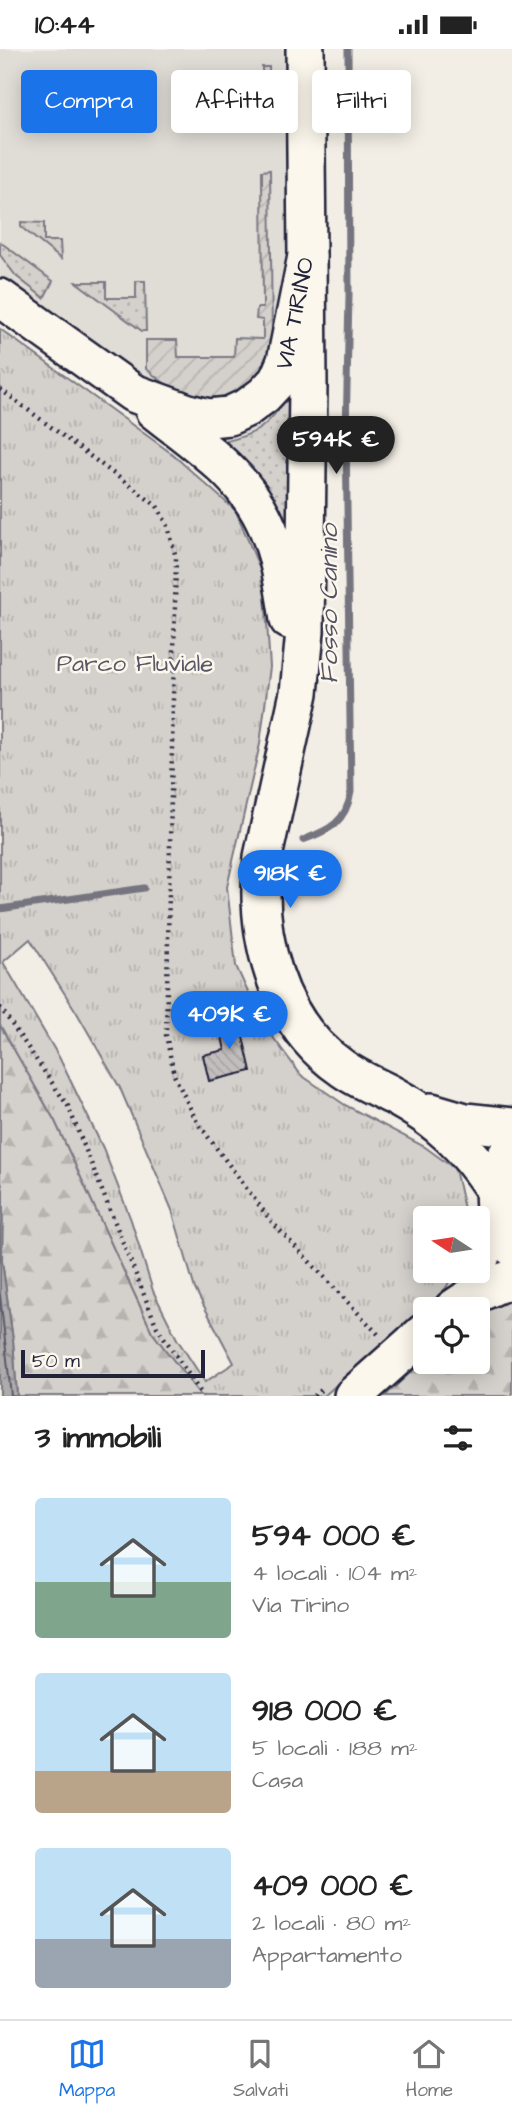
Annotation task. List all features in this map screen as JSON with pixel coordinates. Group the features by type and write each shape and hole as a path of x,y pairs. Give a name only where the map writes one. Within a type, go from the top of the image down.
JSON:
{"street":[{"name":"VIA TIRINO","path":"0,298 134,393 188,413 218,418 238,412 264,395 278,380 286,361 307,256 305,49"},
{"path":"307,256 309,386 305,632 299,693 260,881 269,956 283,997 307,1035 323,1053 343,1069 437,1122 458,1140 478,1164 501,1218"},
{"path":"134,393 208,452 234,477 256,504 265,521 283,582 299,693"},
{"path":"397,1098 449,1118 483,1125 512,1127"},
{"path":"490,1239 501,1218 498,1173 512,1148"},
{"path":"470,1297 512,1279"},
{"path":"353,1396 404,1340"}],"path":[{"path":"0,389 157,506 168,526 176,558 166,1035 174,1075 197,1122 271,1221 404,1340"},
{"path":"0,1007 68,1106 157,1327 203,1396"}],"shaded area":[{"path":"0,49 324,49 324,70 312,70 312,133 325,133 327,476 186,456 0,324"}],"green space":[{"path":"270,170 272,337 267,360 251,384 230,395 207,398 177,391 146,369 146,340 177,340 178,357 234,357 235,338 263,339 263,320 256,319 257,308 263,308 262,171"},
{"path":"21,222 44,223 44,241 60,241 61,259 21,227"},
{"path":"0,242 53,281 44,298 16,276 0,255"},
{"path":"136,281 145,281 146,331 142,331 76,282 106,282 106,298 136,298"},
{"name":"Parco Fluviale","path":"0,329 171,453 236,511 264,579 270,667 260,744 227,887 236,966 261,1021 301,1075 345,1105 425,1147 455,1169 463,1206 413,1206 413,1283 449,1283 437,1297 413,1297 413,1322 399,1337 393,1335 324,1396 201,1396 152,1332 55,1121 0,1025","holes":["30,939 120,1088 172,1210 195,1289 234,1363 205,1382 177,1339 153,1291 131,1220 103,1148 59,1057 3,962"]},
{"path":"286,399 290,405 289,540 220,443 259,429 272,418"},
{"path":"0,1025 55,1121 152,1332 201,1396 17,1396 13,1340 2,1261"},
{"path":"512,1292 512,1396 385,1396 413,1370 413,1374 490,1374 490,1303"}],"water":[{"path":"0,1178 3,1191 2,1261 13,1340 17,1396 0,1396"}],"building":[{"path":"237,1011 251,1071 209,1081 203,1055 225,1050 217,1016"}],"waterway":[{"name":"Fosso Canino","path":"303,840 321,833 341,818 351,792 346,433 349,295 348,49"},
{"name":"Fosso Canino","path":"0,909 144,888"}]}
